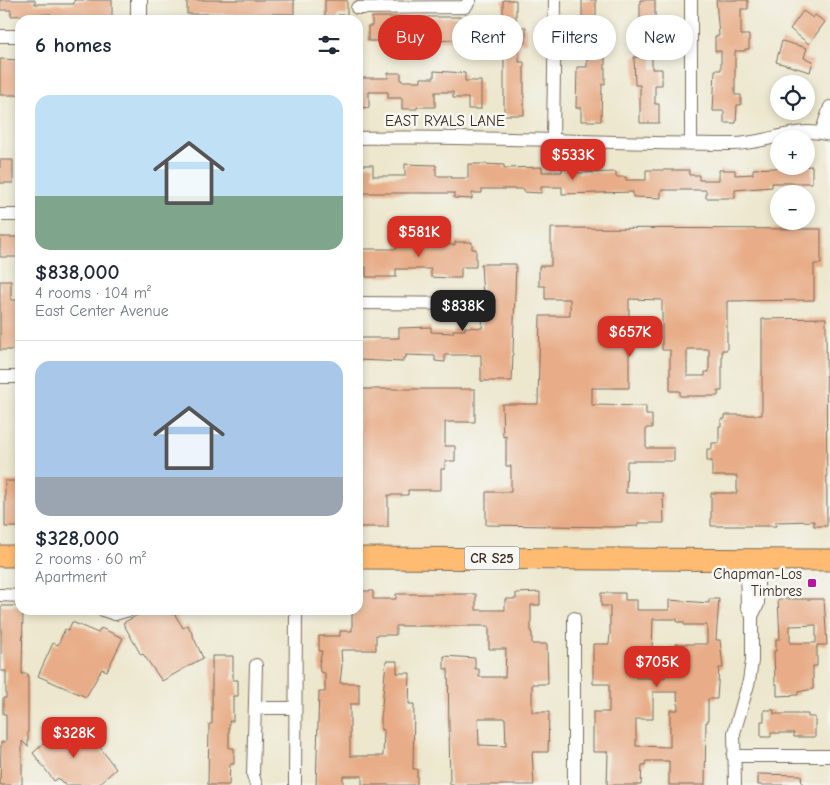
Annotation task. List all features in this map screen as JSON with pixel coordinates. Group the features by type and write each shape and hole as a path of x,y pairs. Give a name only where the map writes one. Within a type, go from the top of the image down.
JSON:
{"main road":[{"path":"0,556 15,556"},
{"name":"CR S25","path":"363,558 830,560"}],"street":[{"path":"139,0 139,15"},
{"path":"357,9 465,7 470,0"},
{"path":"553,139 555,0"},
{"path":"691,0 691,144"},
{"path":"0,36 15,36"},
{"path":"826,134 830,107"},
{"name":"EAST RYALS LANE","path":"363,138 553,139 691,144 751,144 784,133 826,134"},
{"path":"0,215 15,215"},
{"path":"363,303 479,304"},
{"path":"0,377 15,377"},
{"path":"735,785 734,733 750,681 752,661 752,616 747,606 752,560"},
{"path":"0,595 15,596"},
{"path":"295,785 296,615"},
{"path":"574,618 574,785"},
{"path":"256,665 253,775 256,785"},
{"path":"255,708 295,708"},
{"path":"733,756 830,756"}],"building":[{"path":"0,0 35,0 35,4 74,4 74,0 112,0 112,15 51,14 11,16 11,10 0,10"},
{"path":"187,0 294,0 294,14 187,14"},
{"path":"325,0 347,0 347,15 325,15"},
{"path":"503,0 516,0 516,15 503,15"},
{"path":"582,0 596,0 596,15 582,15"},
{"path":"640,0 655,0 655,15 640,15"},
{"path":"716,0 748,0 748,9 741,9 741,35 749,35 749,49 735,51 735,95 741,95 741,105 737,105 736,123 724,123 724,111 713,111 715,70 721,70 721,51 715,51 715,36 719,36"},
{"path":"803,11 813,18 815,15 825,22 809,44 790,29"},
{"path":"372,17 378,17 378,41 368,41 368,26 372,26"},
{"path":"442,17 452,17 452,40 442,40"},
{"path":"523,27 526,27 526,43 523,43"},
{"path":"782,41 807,48 804,58 813,61 810,72 776,62"},
{"path":"0,59 15,60 15,95 0,95"},
{"path":"504,60 519,60 519,62 524,62 524,115 504,115"},
{"path":"587,60 605,60 605,84 602,84 601,121 581,121 581,108 576,108 577,67 587,67"},
{"path":"634,60 652,60 652,69 662,69 662,85 655,85 655,104 659,104 659,123 640,123 640,85 635,85"},
{"path":"434,71 465,73 465,81 481,81 481,109 468,109 468,98 453,98 453,92 435,92 435,107 402,109 402,98 388,98 388,92 369,92 369,108 363,107 363,78 388,78 388,73 401,73 401,81 421,81 421,78 434,78"},
{"path":"0,160 13,160 13,183 0,183"},
{"path":"405,164 436,165 436,176 451,176 451,178 468,178 468,164 483,164 504,165 504,168 542,167 542,172 562,172 562,169 578,169 578,173 616,172 616,177 626,177 626,180 646,180 646,170 689,170 689,175 699,175 699,180 719,180 719,170 735,170 735,175 753,174 753,169 770,168 770,175 812,175 812,183 772,183 770,187 735,190 735,198 706,198 706,190 661,190 661,198 633,197 633,192 562,194 562,187 541,187 541,193 524,192 524,189 482,189 482,193 472,193 472,199 454,198 454,193 363,193 363,165 373,165 373,176 405,176"},
{"path":"551,228 821,229 821,264 814,264 814,300 727,301 727,350 722,350 722,391 718,391 718,396 680,396 680,391 670,391 670,350 662,350 662,300 629,299 629,388 592,388 592,405 646,406 646,415 652,415 652,428 646,428 646,448 674,448 674,461 627,461 626,493 663,493 664,523 638,523 638,526 615,527 486,525 486,492 511,492 511,466 506,466 506,436 503,437 502,404 538,404 540,316 570,316 570,299 545,299 545,286 539,286 539,266 551,266","holes":["687,349 709,349 709,372 705,372 705,376 687,376"]},
{"path":"0,237 15,237 15,257 0,257"},
{"path":"428,237 428,244 455,245 455,242 472,242 472,249 476,249 476,267 461,267 461,278 431,277 431,269 396,269 396,277 366,277 366,267 363,267 363,249 397,249 397,238"},
{"path":"481,264 516,264 512,381 481,381 481,355 445,355 445,362 435,361 435,356 406,355 406,358 403,358 403,362 363,360 363,338 399,338 399,328 431,327 431,332 453,333 453,330 465,330 465,327 482,328 483,311 487,304 483,297"},
{"path":"0,281 11,281 11,300 15,300 15,350 0,350"},
{"path":"826,318 827,526 814,526 814,521 776,522 776,526 711,526 711,493 737,493 737,476 712,476 712,461 707,461 707,449 712,449 712,443 719,443 719,426 721,426 721,419 725,419 725,415 762,415 762,319"},
{"path":"363,389 475,389 475,422 445,422 445,446 455,446 455,461 445,461 445,469 441,469 441,490 408,490 408,495 388,495 388,527 363,527"},
{"path":"5,481 15,481 15,527 5,527"},
{"path":"363,591 373,591 373,599 396,599 396,594 476,594 476,610 505,610 505,599 516,599 516,593 540,592 540,605 531,605 531,633 532,644 547,644 548,684 532,684 532,712 549,712 548,752 532,752 534,785 450,785 448,669 444,669 444,656 475,658 475,669 479,669 479,677 505,677 506,649 489,649 489,626 396,626 396,635 376,635 376,650 341,650 340,683 359,683 359,704 350,704 350,756 383,756 384,730 381,730 381,717 386,661 397,661 397,673 410,673 409,704 414,704 413,769 417,769 417,785 362,785 362,776 343,776 343,785 316,785 319,692 325,692 325,673 320,672 319,664 322,651 319,651 319,636 340,636 340,631 352,631 352,615 363,615","holes":["478,718 505,718 506,746 479,745"]},
{"path":"601,593 625,593 625,600 637,600 637,610 669,610 669,600 709,603 709,599 719,599 716,640 720,640 723,668 719,668 717,699 708,699 705,785 669,785 669,761 646,761 645,765 642,765 641,785 607,785 608,752 593,752 593,712 609,712 609,684 593,684 593,644 609,644 610,606 601,606","holes":["653,619 677,619 677,622 684,622 684,625 707,625 707,644 676,644 676,647 670,647 670,650 665,650 665,678 636,678 636,659 639,657 639,654 643,654 643,650 652,650","653,692 677,692 678,710 670,710 670,747 636,746 636,719 653,719"]},
{"path":"778,599 824,599 827,645 817,645 817,666 813,666 813,689 798,692 798,695 777,696 774,651 776,651 776,639 780,639","holes":["816,625 816,643 790,643 790,626"]},
{"path":"1,606 15,606 15,615 23,615 22,674 28,674 28,747 22,741 22,785 1,785 0,783 1,742 6,742 6,714 3,714 3,698 6,698 6,671 1,671"},
{"path":"138,615 175,615 183,628 188,625 203,658 162,681 143,654 141,655 123,623"},
{"path":"72,622 98,633 101,628 123,638 107,671 102,669 86,697 38,676 53,643 58,645 65,629 68,631"},
{"path":"212,656 233,656 233,680 238,680 238,696 233,696 233,721 229,721 229,748 234,748 234,764 230,764 229,785 208,785 209,724 212,724"},
{"path":"764,710 774,710 774,714 808,714 808,717 815,717 815,737 794,737 794,733 771,733 771,737 761,737 761,721 764,721"},
{"path":"67,722 92,745 96,742 116,769 98,785 65,785 58,778 54,781 33,753"},
{"path":"758,774 801,775 802,785 758,785"}],"place":[{"name":"Chapman-Los Timbres","path":"812,583"}]}
